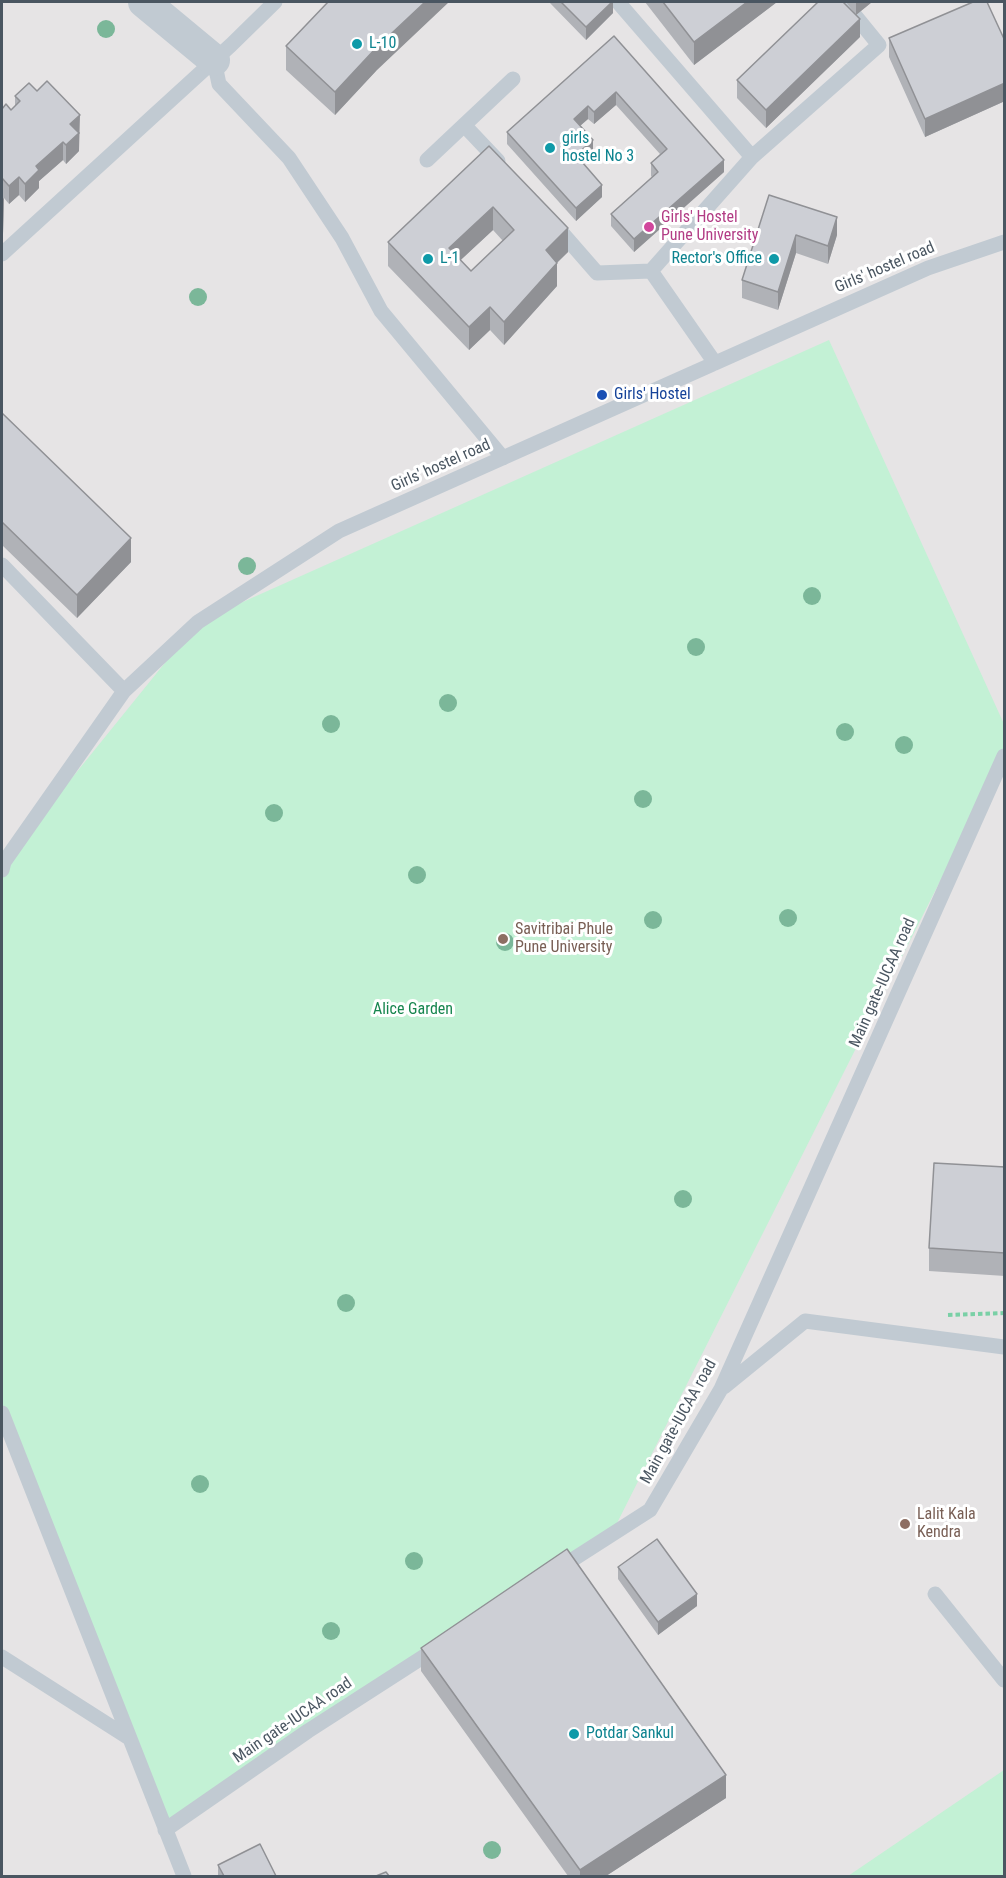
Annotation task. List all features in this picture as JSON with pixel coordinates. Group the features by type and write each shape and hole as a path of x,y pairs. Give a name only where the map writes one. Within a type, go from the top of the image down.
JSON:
{"street":[{"path":"144,2 214,60"}],"lane":[{"path":"2,254 275,2"},
{"path":"618,2 752,157"},
{"path":"549,219 597,273 651,271 752,157 879,45 844,2"},
{"path":"214,60 219,84 290,158 342,238 381,311 503,458"},
{"path":"427,160 513,79"},
{"path":"464,125 510,174"},
{"name":"Girls' hostel road","path":"2,870 4,862 123,691 198,622 339,531 928,267 1005,242"},
{"path":"651,271 715,363"},
{"path":"2,565 123,691"},
{"name":"Main gate-IUCAA road","path":"542,1579 650,1510 721,1389 1005,756"},
{"path":"721,1389 805,1321 1005,1347"},
{"path":"2,1413 184,1876"},
{"path":"934,1594 1005,1680"},
{"name":"Main gate-IUCAA road","path":"165,1830 308,1731 445,1642"},
{"path":"2,1657 129,1738"}],"shaded area":[{"name":"Savitribai Phule Pune University","path":"2,2 1004,2 1004,1876 2,1876"}],"green space":[{"name":"Alice Garden","path":"829,340 1004,724 1004,754 611,1535 165,1830 2,1413 2,870 4,862 198,622"},
{"path":"1004,1770 1004,1876 848,1876"}],"building":[{"name":"L-10","path":"328,2 425,2 376,48 335,92 286,46"},
{"path":"561,2 612,2 586,27"},
{"path":"663,2 747,2 694,42"},
{"path":"818,2 843,2 860,19 766,110 737,80"},
{"path":"973,2 987,2 1005,41 1005,83 925,119 889,38"},
{"name":"girls hostel No 3","path":"614,36 724,160 634,239 611,214 658,172 651,163 667,149 616,92 594,112 588,106 574,119 593,140 576,155 602,185 576,208 507,132"},
{"path":"47,81 80,115 70,124 79,133 66,145 63,142 36,166 39,170 25,184 19,177 9,186 2,178 2,109 6,104 11,110 20,101 15,96 29,83 37,91"},
{"name":"L-1","path":"489,146 568,228 546,250 557,263 504,322 490,307 469,327 388,242","holes":["493,207 514,230 471,271 449,248"]},
{"name":"Rector's Office","path":"769,195 837,217 828,246 796,235 778,292 742,280"},
{"path":"2,413 131,538 77,595 2,522"},
{"path":"934,1163 1005,1167 1005,1253 929,1248"},
{"path":"657,1539 697,1594 658,1622 618,1567"},
{"name":"Potdar Sankul","path":"567,1549 726,1775 580,1870 421,1648"},
{"path":"260,1844 276,1876 224,1876 218,1865"},
{"path":"386,1872 389,1876 376,1876"}],"place":[{"name":"L-10","path":"357,44"},
{"name":"girls hostel No 3","path":"550,148"},
{"name":"Girls' Hostel Pune University","path":"649,227"},
{"name":"L-1","path":"428,259"},
{"name":"Rector's Office","path":"774,259"},
{"name":"Girls' Hostel","path":"602,395"},
{"name":"Savitribai Phule Pune University","path":"503,939"},
{"name":"Lalit Kala Kendra","path":"905,1524"},
{"name":"Potdar Sankul","path":"574,1734"}]}
